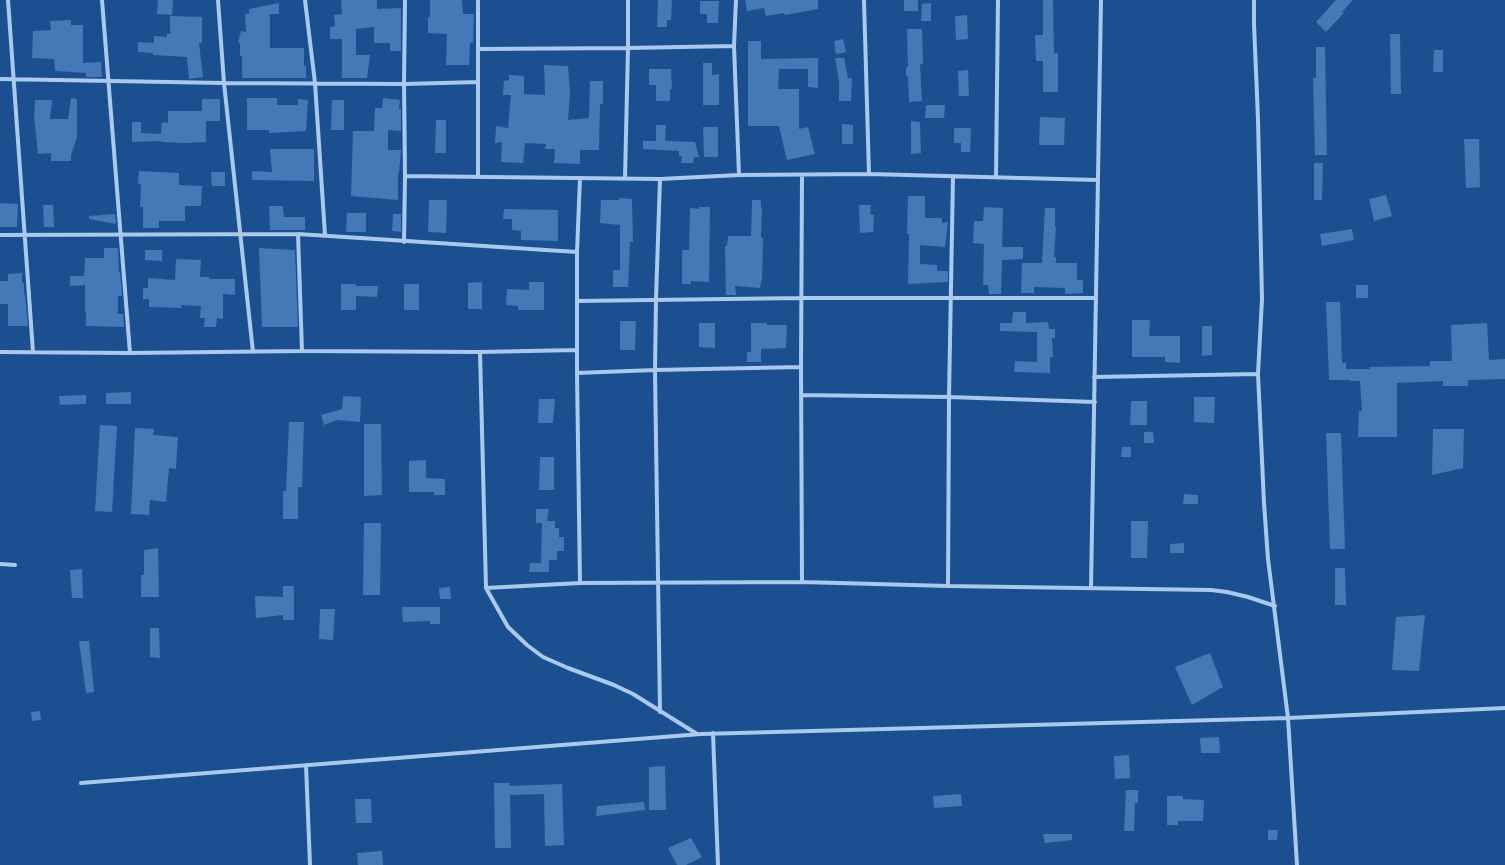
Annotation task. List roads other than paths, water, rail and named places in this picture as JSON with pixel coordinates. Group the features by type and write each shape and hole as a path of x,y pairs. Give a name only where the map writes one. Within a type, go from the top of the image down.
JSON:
{"street":[{"path":"8,0 26,236 33,352"},
{"path":"102,0 122,235 130,353"},
{"path":"218,0 224,83 253,352"},
{"path":"305,0 315,82 324,235"},
{"path":"404,0 404,242"},
{"path":"478,0 478,176"},
{"path":"625,178 628,0"},
{"path":"736,0 734,46 739,175"},
{"path":"864,0 869,174"},
{"path":"996,177 998,0"},
{"path":"1091,588 1101,0"},
{"path":"1254,0 1262,299 1258,374 1264,504 1268,559 1288,718 1297,865"},
{"path":"479,49 734,46"},
{"path":"0,79 224,83 315,82 404,84 478,82"},
{"path":"405,176 660,179 739,175 802,176 869,174 1097,180"},
{"path":"802,176 802,582"},
{"path":"948,586 949,397 953,176"},
{"path":"580,178 577,252 580,582"},
{"path":"660,179 655,370 660,712"},
{"path":"0,235 298,234 577,252"},
{"path":"298,234 302,351"},
{"path":"577,301 801,298 1095,298"},
{"path":"0,352 480,352 577,350"},
{"path":"480,352 486,588 508,627 526,645 543,657 614,685 649,703 660,712 697,734"},
{"path":"577,373 801,367"},
{"path":"1094,377 1258,374"},
{"path":"801,395 949,397 1095,402"},
{"path":"0,564 14,565"},
{"path":"486,588 580,582 802,582 1211,590 1241,595 1275,606"},
{"path":"82,783 712,733 1288,718 1505,708"},
{"path":"712,733 718,865"},
{"path":"306,765 310,865"}]}
